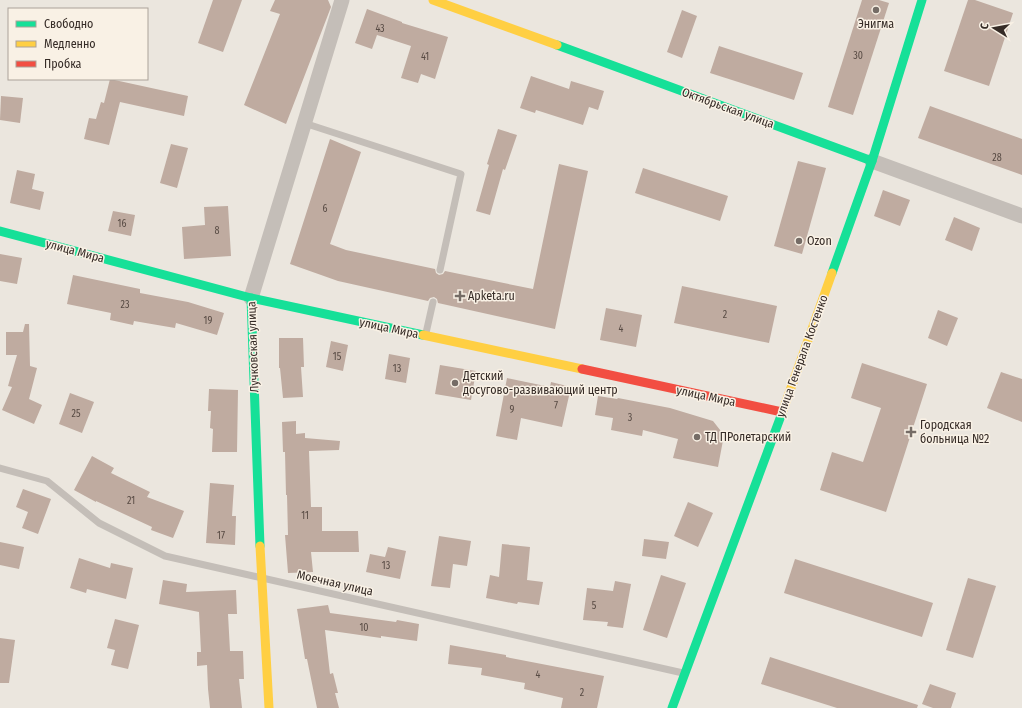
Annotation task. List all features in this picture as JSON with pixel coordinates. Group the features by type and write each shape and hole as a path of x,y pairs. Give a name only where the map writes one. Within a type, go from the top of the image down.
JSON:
{"street":[{"name":"Лучковская улица","path":"269,708 261,577 251,298 342,0"},
{"name":"Октябрьская улица","path":"433,0 1022,216"},
{"name":"улица Генерала Костенко","path":"672,708 782,412 872,161 922,0"},
{"name":"улица Мира","path":"0,231 251,298 782,412"}],"lane":[{"path":"304,123 461,174 440,270"},
{"path":"426,336 433,302"},
{"name":"Моечная улица","path":"0,468 47,481 99,523 166,556 685,674"}],"building":[{"path":"213,0 242,0 223,52 198,43"},
{"path":"275,0 328,0 331,7 286,124 244,105 280,14 270,11"},
{"path":"862,0 879,0 889,3 853,115 828,107"},
{"path":"968,0 975,0 1013,13 989,86 944,71"},
{"path":"367,9 402,23 448,37 435,79 421,74 418,83 401,78 411,46 377,35 372,49 355,43"},
{"path":"682,10 697,16 682,58 667,52"},
{"path":"719,46 803,73 794,100 710,73"},
{"path":"531,76 569,89 571,81 604,91 598,110 589,107 583,125 536,110 535,113 520,108"},
{"path":"110,80 188,96 184,116 120,102 109,145 84,139 89,118 96,119 101,102 104,103"},
{"path":"1,96 23,98 20,123 0,120"},
{"path":"930,106 1022,139 1022,175 918,138"},
{"path":"498,129 517,135 505,170 503,169 490,215 476,211 489,165 487,164"},
{"path":"330,139 361,152 330,244 346,250 435,269 436,273 439,275 443,274 445,271 533,289 559,164 588,171 555,329 438,303 437,299 434,297 430,298 428,301 338,281 290,264"},
{"path":"171,144 188,148 177,188 160,183"},
{"path":"798,161 826,168 802,254 774,246"},
{"path":"643,168 728,196 720,221 635,193"},
{"path":"17,170 35,174 32,189 44,192 40,210 10,203"},
{"path":"883,190 910,200 900,226 874,216"},
{"path":"228,206 231,256 184,259 182,227 205,225 204,207"},
{"path":"113,211 135,215 131,236 108,231"},
{"path":"954,217 980,228 972,251 945,240"},
{"path":"0,254 22,258 17,284 0,281"},
{"path":"73,275 140,289 140,293 188,302 224,313 217,335 176,323 175,328 134,321 133,325 110,320 111,313 67,304"},
{"path":"682,286 777,306 769,343 674,323"},
{"path":"606,308 642,315 636,347 600,340"},
{"path":"938,310 958,318 947,346 928,338"},
{"path":"25,324 29,324 30,366 37,368 29,399 42,405 34,424 2,410 12,387 8,386 17,355 6,355 6,332 23,332"},
{"path":"279,338 303,338 304,367 301,367 303,397 283,398 279,368"},
{"path":"331,341 348,345 343,371 326,367"},
{"path":"389,354 410,358 406,383 385,379"},
{"path":"862,363 927,384 886,512 820,490 832,452 863,462 881,408 851,398"},
{"name":"Детский досугово-развивающий центр","path":"440,365 476,371 471,400 435,394"},
{"path":"1001,372 1022,379 1022,422 987,408"},
{"path":"507,378 550,387 551,382 571,387 562,427 521,418 517,440 496,436"},
{"path":"209,389 238,390 237,452 212,452 213,429 210,428 211,411 208,411"},
{"path":"70,393 94,402 82,433 59,424"},
{"path":"598,396 618,398 670,408 713,421 724,435 718,467 673,458 678,439 643,430 642,436 611,430 613,418 595,415"},
{"path":"296,421 296,434 305,433 305,438 340,441 339,450 309,451 311,507 322,507 322,531 358,531 359,552 311,552 313,572 288,573 285,535 288,535 287,495 282,422"},
{"path":"92,456 114,468 111,473 150,492 147,497 184,511 173,538 151,530 152,527 96,502 74,490"},
{"path":"210,483 234,485 232,516 236,516 235,545 206,543"},
{"path":"23,489 51,499 38,534 22,528 28,512 16,507"},
{"path":"688,502 713,513 698,547 674,536"},
{"path":"439,536 471,541 467,566 453,564 450,588 431,586"},
{"path":"644,539 669,542 666,559 642,556"},
{"path":"0,542 24,547 19,569 0,565"},
{"path":"502,544 530,547 527,580 543,582 539,605 518,602 517,604 486,598 490,575 499,577"},
{"path":"388,547 406,551 400,579 366,572 370,554 385,557"},
{"path":"79,558 110,568 111,563 133,568 126,599 87,589 86,593 70,588"},
{"path":"795,559 933,603 922,637 784,593"},
{"path":"661,575 686,583 667,638 643,630"},
{"path":"968,578 996,586 973,658 946,650"},
{"path":"163,580 187,584 186,592 236,590 237,614 228,614 230,651 243,651 244,679 239,679 242,708 210,708 207,665 197,666 197,652 201,652 199,612 159,604"},
{"path":"615,581 631,584 623,628 607,626 608,622 583,620 587,588 613,591"},
{"path":"328,605 330,613 396,622 397,620 419,624 417,641 381,636 381,638 325,630 330,674 333,673 338,693 335,693 339,708 317,708 307,659 305,659 297,609"},
{"path":"115,619 139,625 128,669 111,665 115,650 107,648"},
{"path":"0,638 15,640 9,683 0,683"},
{"path":"450,645 506,655 506,657 604,676 597,708 561,708 563,698 524,689 525,683 481,675 482,668 448,664"},
{"path":"770,657 918,705 917,708 837,708 761,684"},
{"path":"930,684 956,693 951,708 933,708 922,704"}],"traffic: fast":[{"path":"832,273 872,161 922,0"},
{"path":"557,45 872,161"},
{"path":"0,231 251,298 423,335"},
{"path":"251,298 260,546"},
{"path":"672,708 782,413"}],"traffic: slow":[{"path":"433,0 557,45"},
{"path":"782,413 832,273"},
{"path":"423,335 582,369"},
{"path":"260,546 269,708"}],"traffic: jam":[{"path":"582,369 782,412"}],"place":[{"name":"Энигма","path":"876,10"},
{"name":"Ozon","path":"799,241"},
{"name":"Apketa.ru","path":"460,296"},
{"name":"Детский досугово-развивающий центр","path":"455,383"},
{"name":"Городская больница №2","path":"911,432"},
{"name":"ТД ПРолетарский","path":"697,437"}]}
